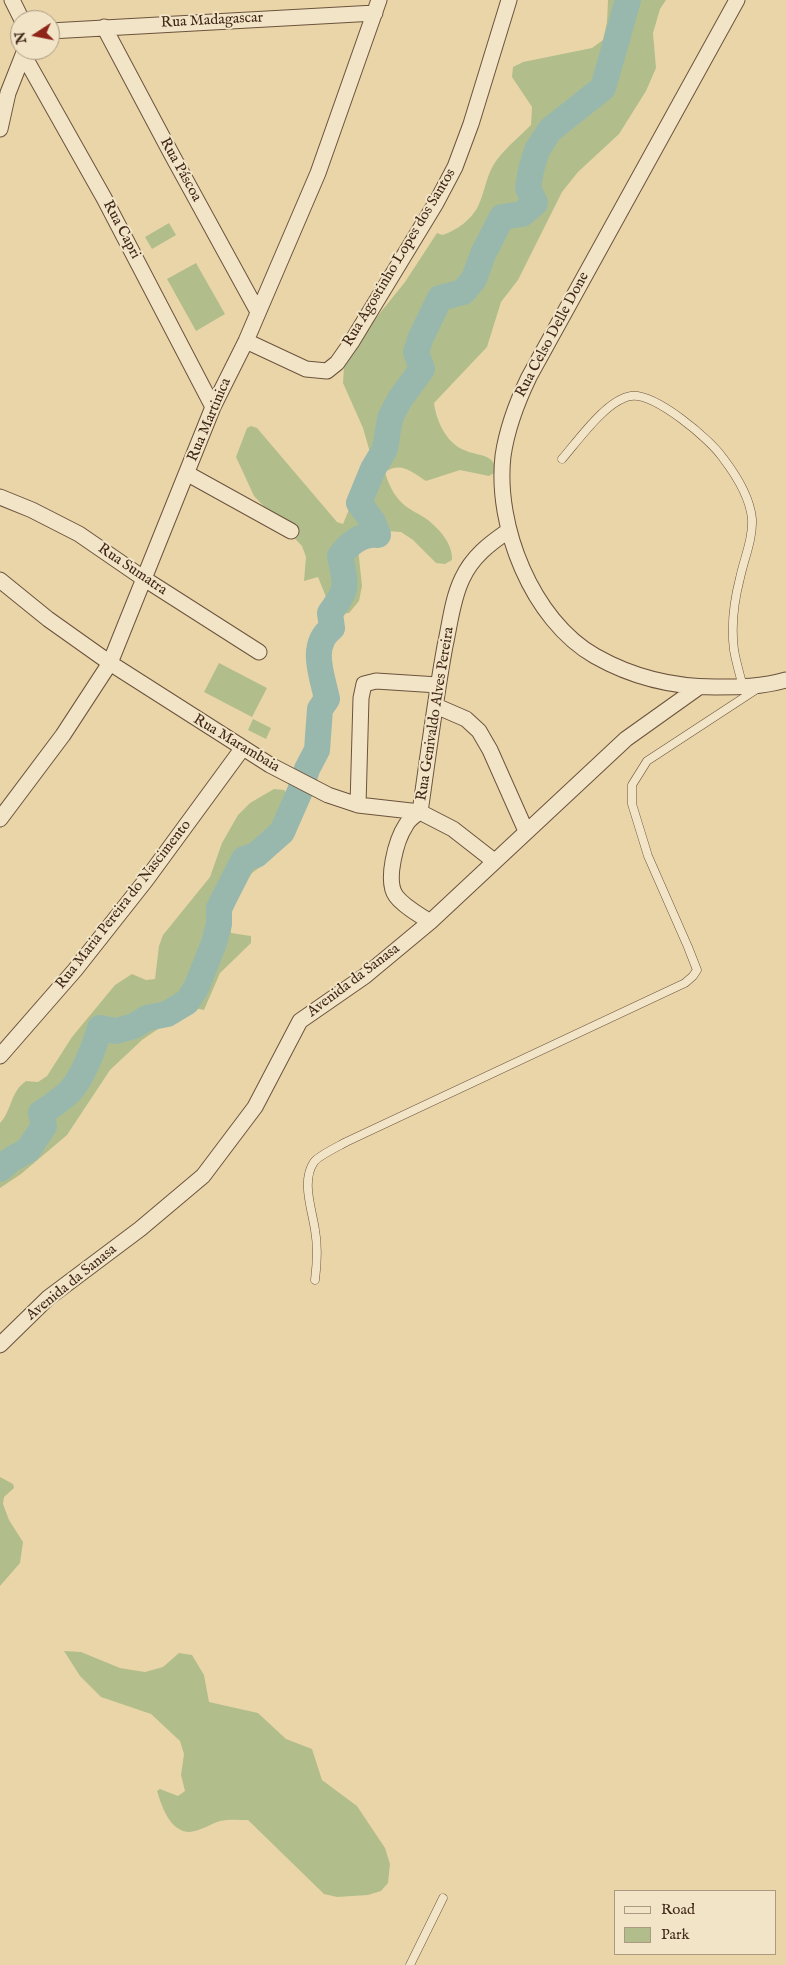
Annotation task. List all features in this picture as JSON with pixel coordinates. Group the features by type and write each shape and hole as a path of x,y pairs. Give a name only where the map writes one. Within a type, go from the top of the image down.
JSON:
{"street":[{"name":"Rua Agostinho Lopes dos Santos","path":"246,341 306,369 326,371 337,363 426,219 455,167 471,124 510,0"},
{"name":"Rua Celso Delle Done","path":"737,0 545,345 517,403 507,433 503,456 504,507 508,531 530,585 548,612 570,638 594,655 620,669 650,680 699,687 743,687 786,680"},
{"name":"Rua Martinica","path":"0,819 63,735 110,663 143,578 188,474 213,407 246,341 318,173 377,6"},
{"name":"Rua Madagascar","path":"60,30 377,6"},
{"name":"Rua Páscoa","path":"104,27 258,312"},
{"path":"0,129 8,93 21,60"},
{"name":"Rua Capri","path":"28,60 104,198 213,407"},
{"path":"188,474 291,531"},
{"name":"Rua Sumatra","path":"0,497 32,510 78,534 259,652"},
{"name":"Rua Genivaldo Alves Pereira","path":"430,922 398,899 393,890 391,877 402,833 410,819 420,812 438,684 455,597 462,579 482,550 508,531"},
{"name":"Rua Marambaia","path":"0,580 48,619 110,663 242,749 270,765 328,795 358,805 420,812 453,829 494,861"},
{"path":"358,805 361,698 364,684 376,681 438,684"},
{"name":"Avenida da Sanasa","path":"0,1345 48,1298 140,1229 203,1176 255,1106 300,1021 365,976 430,922 626,739 699,687"},
{"path":"436,706 466,719 479,731 490,750 526,831"},
{"name":"Rua Maria Pereira do Nascimento","path":"0,1056 75,970 140,888 242,749"}],"lane":[{"path":"562,459 604,412 618,400 631,396 651,399 685,422 722,456 745,493 752,519 750,539 739,580 732,629 734,651 743,687"},
{"path":"315,1280 316,1231 308,1185 308,1176 314,1160 346,1142 668,991 693,976 697,970 688,946 648,856 632,804 632,785 646,761 763,685"},
{"path":"410,1965 443,1898"}],"green space":[{"path":"608,0 666,0 660,9 653,33 656,68 646,91 619,134 578,172 562,192 518,280 501,302 487,347 434,403 437,417 447,437 458,447 490,459 496,468 496,472 489,476 460,470 426,481 406,469 396,468 385,472 391,488 402,503 428,520 441,533 448,543 452,560 445,564 436,563 413,540 401,532 386,531 372,535 362,540 358,548 362,586 359,601 349,613 337,614 330,607 318,577 304,581 306,557 302,546 254,496 236,457 247,428 251,426 257,428 337,522 343,524 371,456 363,428 343,383 344,366 359,339 405,282 437,233 442,235 453,231 473,215 494,164 506,149 531,125 532,107 512,77 513,67 523,62 592,48 603,40 607,22"},
{"path":"169,223 176,235 152,249 145,237"},
{"path":"196,263 225,314 196,331 167,279"},
{"path":"219,663 267,688 252,717 204,692"},
{"path":"253,719 271,728 266,739 248,730"},
{"path":"274,789 284,790 295,803 289,825 267,862 252,873 242,887 230,917 231,933 251,936 251,943 220,973 204,1010 190,1007 142,1040 110,1070 67,1135 21,1174 0,1188 0,1123 7,1113 17,1090 26,1081 38,1082 47,1076 72,1037 115,985 132,974 146,980 155,979 159,946 163,935 210,877 222,843 238,815 250,803"},
{"path":"0,1477 13,1484 14,1488 4,1497 3,1504 9,1520 23,1542 20,1563 0,1586"},
{"path":"64,1651 81,1652 120,1668 145,1672 163,1667 179,1653 192,1655 204,1675 209,1702 258,1713 286,1739 312,1749 322,1780 357,1806 385,1848 390,1864 388,1883 381,1891 368,1895 337,1897 324,1894 248,1820 220,1821 190,1832 177,1828 168,1817 157,1791 160,1789 178,1796 185,1791 181,1775 184,1754 180,1741 151,1714 101,1697 80,1676"}],"waterway":[{"path":"0,1169 12,1159 28,1150 44,1126 41,1113 72,1089 81,1076 100,1028 116,1031 134,1026 147,1018 167,1014 187,1002 196,988 214,943 219,924 219,908 244,859 256,855 282,832 300,791 307,769 317,750 320,709 327,699 320,670 319,652 325,635 332,628 330,613 343,592 344,574 340,556 356,540 378,535 373,522 359,503 373,469 385,449 390,418 400,399 422,369 416,352 421,337 440,298 463,292 474,279 483,254 502,217 522,214 535,203 528,188 537,150 550,130 603,88 628,0"}]}
